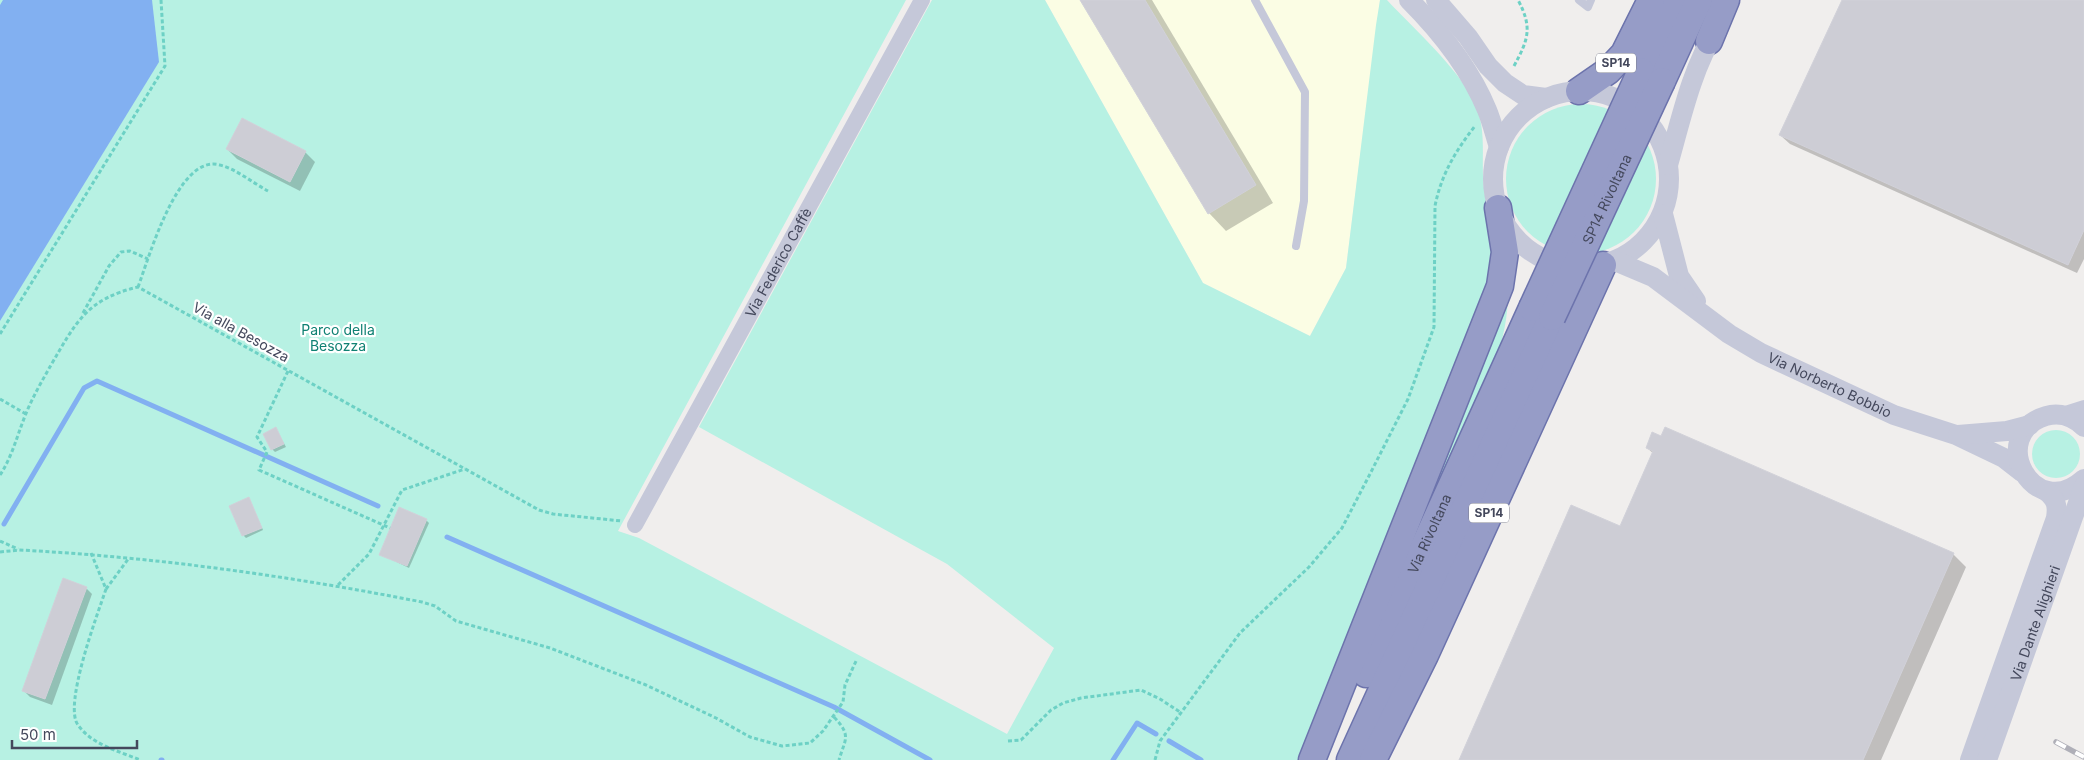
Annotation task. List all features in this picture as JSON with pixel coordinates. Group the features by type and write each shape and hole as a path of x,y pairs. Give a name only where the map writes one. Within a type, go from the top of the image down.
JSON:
{"highway":[{"name":"SP14","path":"1579,91 1608,71 1624,54 1651,0"},
{"name":"SP14","path":"1652,76 1674,0"},
{"name":"SP14","path":"1652,76 1699,0"},
{"path":"1709,42 1726,0"},
{"name":"SP14 Rivoltana","path":"1542,313 1652,76"},
{"path":"1312,760 1500,286 1505,252 1498,208"},
{"name":"SP14","path":"1373,760 1425,655 1609,263"},
{"name":"Via Rivoltana","path":"1326,760 1542,313"},
{"name":"Via Rivoltana","path":"1350,760 1542,313"}],"street":[{"name":"Via Federico Caffè","path":"635,525 922,0"},
{"name":"Via Norberto Bobbio","path":"1409,0 1448,45 1469,76 1487,110 1499,147"},
{"name":"Via Norberto Bobbio","path":"1436,0 1468,37 1488,66 1505,83 1523,95 1546,98 1579,91 1612,96 1640,113 1657,134 1668,165 1670,184 1663,214 1641,244 1609,263"},
{"path":"1668,165 1692,88 1709,42 1737,0"},
{"name":"Via Norberto Bobbio","path":"1546,98 1518,118 1499,147 1493,181 1498,208 1515,238 1536,255 1569,267 1609,263 1653,277 1750,348 1894,415 1956,435 2004,458 2022,472 2030,482 2046,491"},
{"name":"Via Norberto Bobbio","path":"1663,214 1673,259 1682,282 1709,319"},
{"path":"2062,415 2084,408"},
{"name":"Via Norberto Bobbio","path":"1956,435 2007,431 2030,425 2042,418 2062,415"},
{"path":"2062,415 2076,420 2084,427"},
{"path":"2022,472 2018,449 2022,436 2030,425"},
{"path":"2046,491 2065,491 2084,479"},
{"name":"Via Dante Alighieri","path":"1987,760 2084,486"},
{"name":"Via Dante Alighieri","path":"1970,760 2056,518 2056,502 2046,491"}],"lane":[{"path":"1255,0 1305,92 1304,201 1296,246"},
{"path":"1579,0 1588,6 1591,0"}],"path":[{"path":"0,334 165,66 161,0"},
{"path":"1513,67 1525,45 1528,27 1518,0"},
{"path":"1155,760 1160,741 1240,633 1309,567 1342,528 1404,407 1434,327 1435,206 1439,188 1458,148 1480,120"},
{"path":"82,316 115,292 138,287 167,211 193,172 203,164 220,165 268,191"},
{"path":"0,475 7,466 26,414 69,333 82,316 116,255 121,252 130,251 148,259"},
{"name":"Via alla Besozza","path":"138,287 539,510 571,516 616,519 635,525"},
{"path":"288,371 257,438 267,452 259,470 390,528"},
{"path":"0,399 26,414"},
{"path":"338,586 369,554 402,490 465,469"},
{"path":"0,541 19,550"},
{"path":"0,552 19,550 91,553 338,586 422,602 435,606 456,621 550,648 646,685 716,718 750,737 782,746 810,743 835,716 842,703 847,678 857,659"},
{"path":"91,553 106,589"},
{"path":"129,558 106,589 84,655 74,708 76,723 84,733 100,744 140,760"},
{"path":"1008,741 1021,740 1051,710 1076,699 1141,690 1180,712"},
{"path":"835,716 845,730 847,738 839,760"}],"shaded area":[{"path":"1045,0 1380,0 1346,268 1310,336 1203,283"}],"green space":[{"name":"Parco della Besozza","path":"0,0 906,0 618,531 639,538 1007,734 1054,648 947,564 699,427 932,0 1045,0 1203,283 1310,336 1346,268 1376,25 1380,0 1387,0 1446,61 1466,88 1479,113 1482,136 1483,183 1507,291 1508,301 1504,331 1494,370 1317,760 0,760"},
{"path":"1581,104 1596,105 1610,109 1623,116 1634,126 1644,137 1651,150 1655,164 1655,194 1651,208 1644,221 1634,232 1623,242 1610,249 1596,253 1581,254 1566,253 1552,249 1539,242 1528,232 1518,221 1511,208 1507,194 1506,179 1507,164 1511,150 1518,137 1528,126 1539,116 1552,109 1566,105"},
{"path":"2051,430 2061,430 2073,437 2080,449 2080,459 2073,471 2061,478 2051,478 2043,474 2036,467 2032,459 2032,449 2036,441 2043,434"}],"water":[{"path":"3,0 152,0 159,62 0,321 0,5"}],"building":[{"path":"1080,0 1145,0 1256,185 1208,214"},
{"path":"1842,0 2084,0 2084,230 2068,265 1779,135"},
{"path":"242,118 306,151 290,182 226,149"},
{"path":"276,427 284,444 271,450 263,434"},
{"path":"1665,427 1954,553 1863,760 1459,760 1571,505 1620,526 1653,451 1646,448 1652,432 1661,436"},
{"path":"249,497 262,528 242,536 229,506"},
{"path":"399,507 427,519 407,566 379,555"},
{"path":"63,578 87,587 45,699 22,691"}],"waterway":[{"path":"4,524 84,388 97,381 378,506"},
{"path":"447,537 834,707 930,760"},
{"path":"1113,760 1137,723 1156,734"},
{"path":"1169,741 1201,760"}],"railway":[{"path":"2056,742 2084,757"}]}
